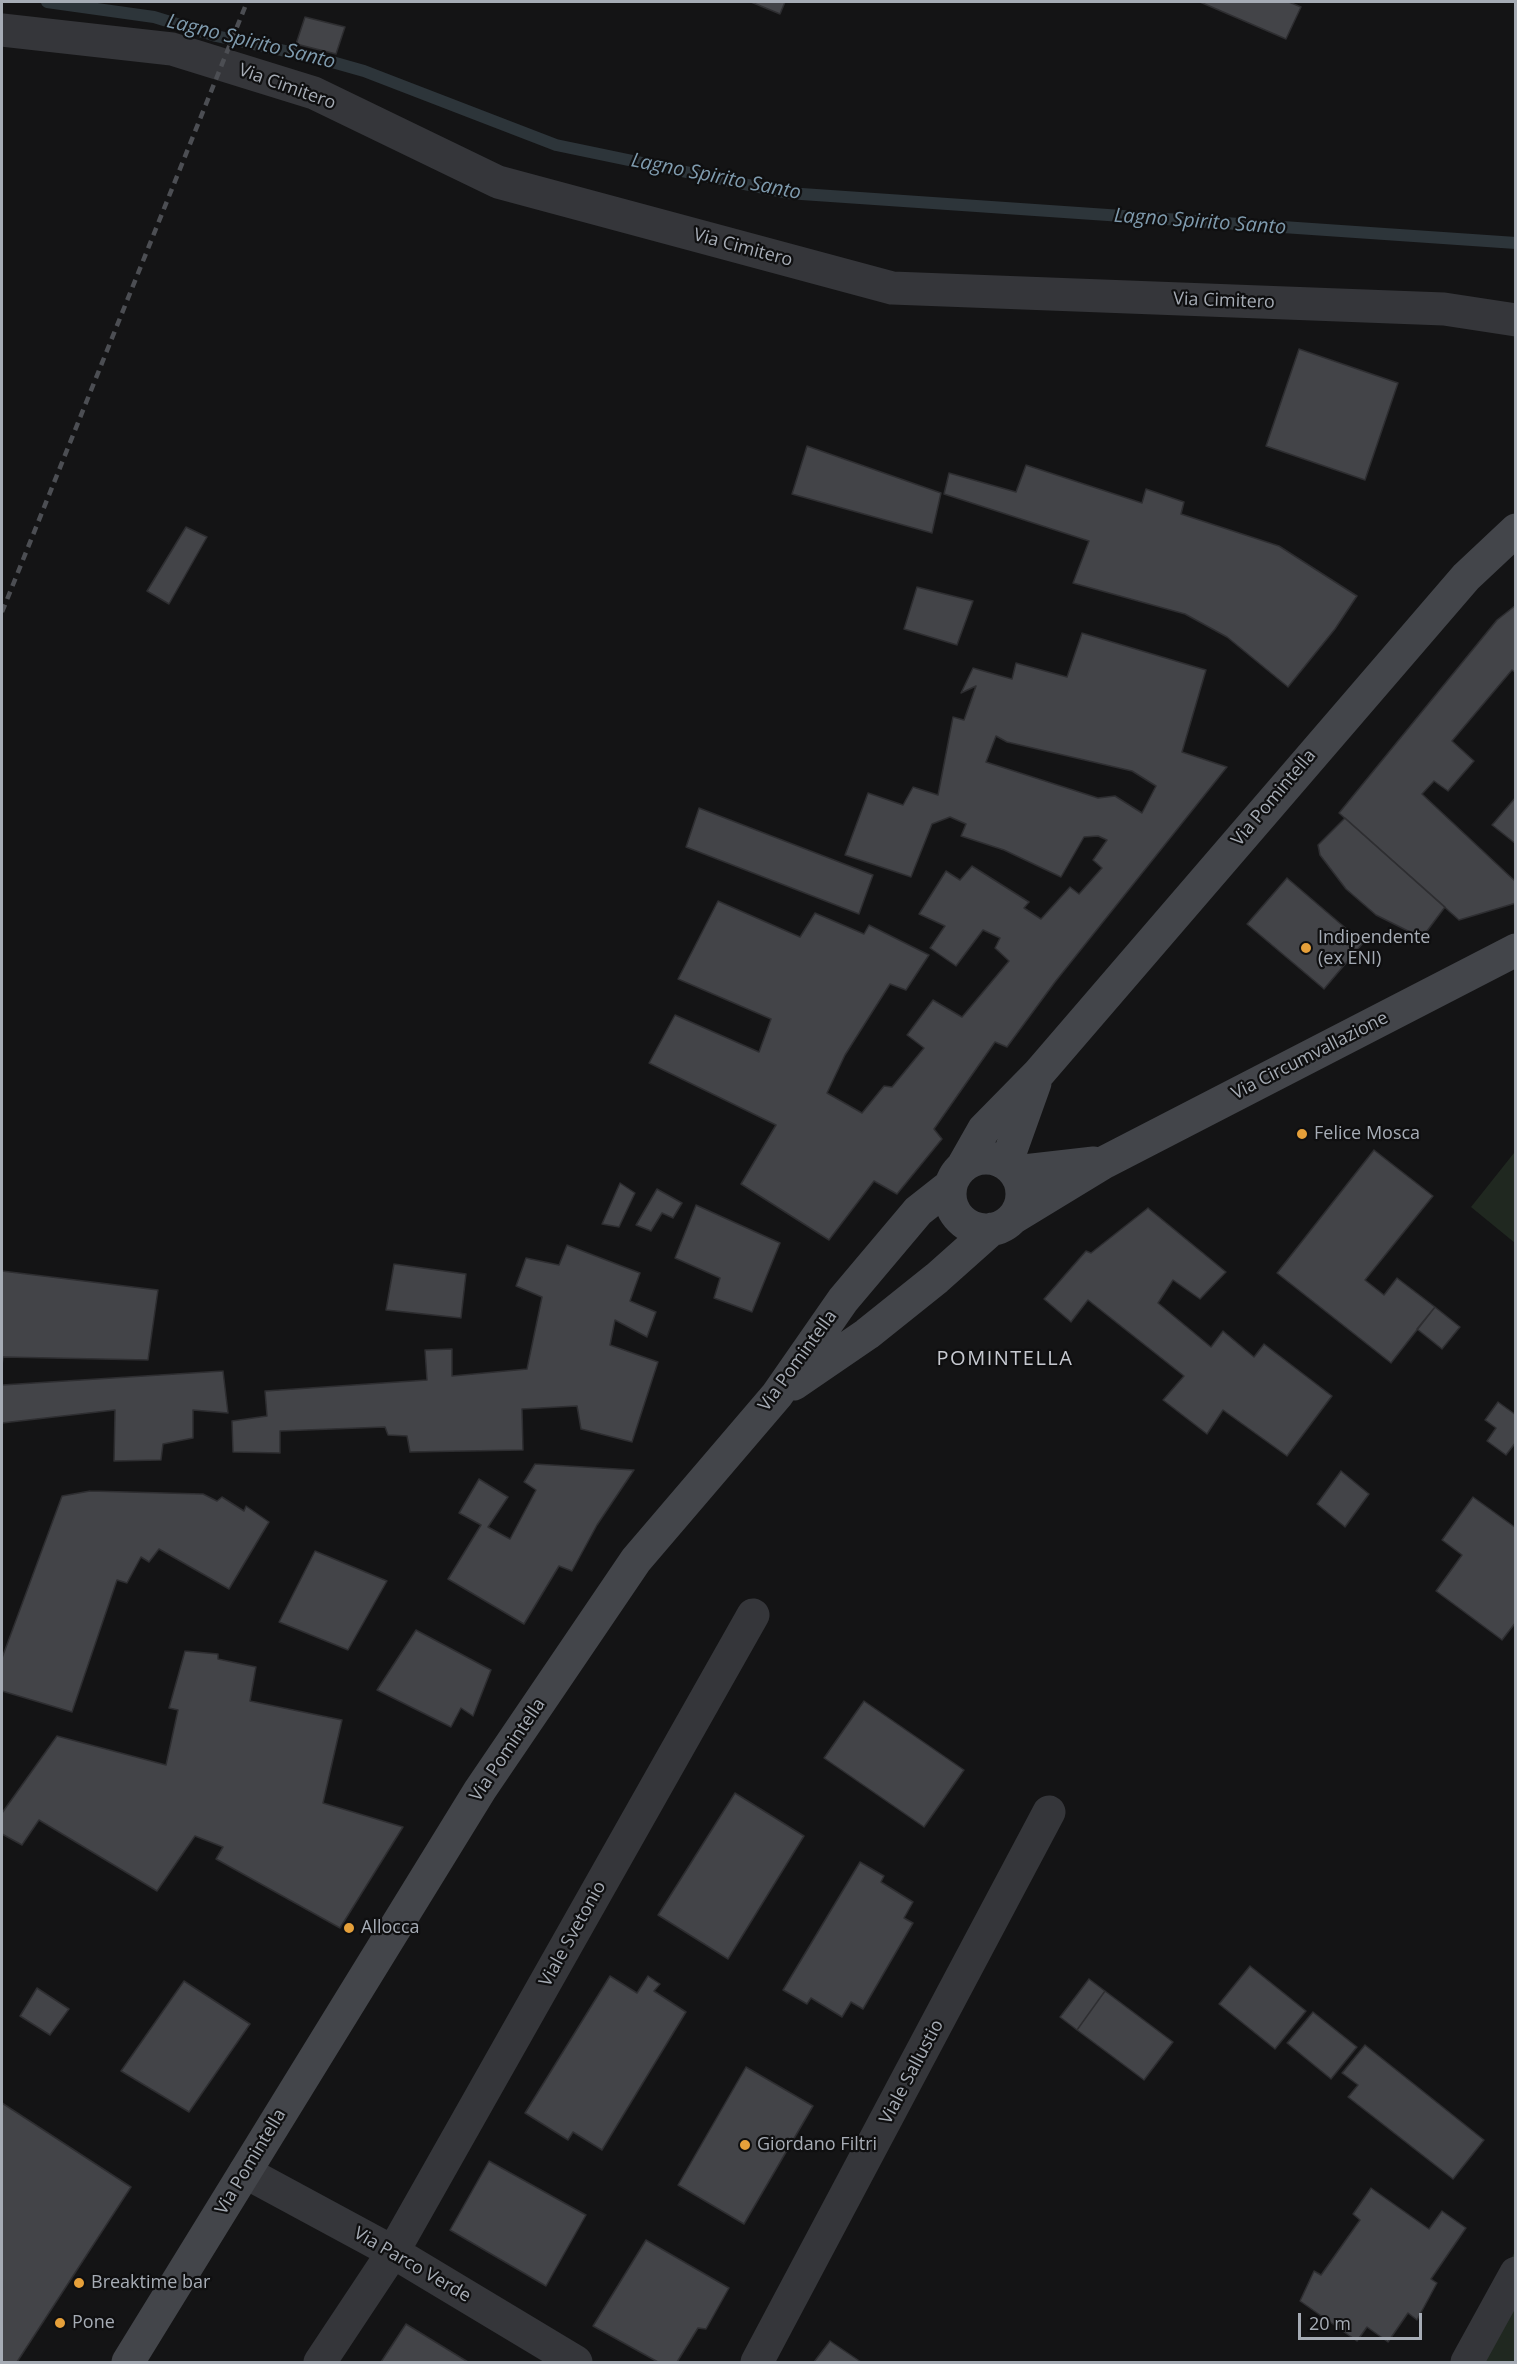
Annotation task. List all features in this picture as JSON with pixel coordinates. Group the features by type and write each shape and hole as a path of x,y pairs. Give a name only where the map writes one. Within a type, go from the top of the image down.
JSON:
{"main road":[{"name":"Via Pomintella","path":"128,2362 480,1790 630,1570 777,1395 843,1300 918,1211 957,1175 984,1130 1039,1073 1466,577 1515,530"},
{"name":"Via Circumvallazione","path":"777,1395 867,1334 1003,1223 1105,1162 1515,950"},
{"name":"Via Pomintella","path":"1010,1168 1039,1073"},
{"path":"984,1158 996,1159 1010,1168 1021,1183 1020,1207 1003,1223 980,1230 969,1226 953,1208 957,1175 973,1160 984,1158"},
{"name":"Via Circumvallazione","path":"1010,1168 1105,1162"}],"street":[{"name":"Via Cimitero","path":"2,30 172,49 314,93 498,182 892,288 1444,309 1515,320"},
{"name":"Viale Svetonio","path":"320,2362 393,2252 753,1615"},
{"name":"Viale Sallustio","path":"757,2362 1048,1812"},
{"name":"Via Parco Verde","path":"245,2172 393,2252 576,2362"},
{"path":"1467,2362 1515,2273"}],"shaded area":[{"path":"1514,1153 1516,1154 1515,1243 1471,1207"},
{"path":"1515,2251 1515,2362 1463,2362"}],"building":[{"path":"751,2 785,2 780,14"},
{"path":"1200,2 1289,2 1301,7 1286,39"},
{"path":"305,17 345,27 336,54 296,44"},
{"path":"1299,349 1398,383 1365,480 1266,446"},
{"path":"807,446 941,493 932,533 792,494"},
{"path":"1026,465 1142,503 1146,489 1184,502 1181,514 1279,546 1357,596 1335,629 1288,687 1227,637 1185,614 1073,583 1089,541 944,494 949,473 1016,492"},
{"path":"186,527 207,537 169,604 147,591"},
{"path":"917,587 973,601 957,645 904,629"},
{"path":"1516,605 1516,673 1512,670 1452,741 1474,761 1448,791 1434,781 1422,794 1516,882 1516,903 1459,920 1339,813 1497,620"},
{"path":"1082,633 1206,670 1182,752 1227,767 1055,982 1007,1047 995,1042 934,1129 942,1139 897,1194 874,1181 829,1240 741,1184 776,1125 649,1063 675,1015 759,1052 771,1019 678,979 718,901 800,937 815,913 864,934 869,925 929,955 906,990 890,984 845,1055 827,1093 862,1113 884,1086 892,1087 924,1048 907,1035 933,1000 962,1017 1009,961 995,948 1000,938 983,930 956,966 930,948 945,926 919,914 946,871 960,880 972,866 1029,902 1024,908 1041,919 1070,887 1079,894 1102,868 1093,860 1107,840 1098,836 1084,837 1061,877 1004,850 961,836 966,824 950,817 932,824 911,877 845,855 868,793 903,805 913,787 938,795 953,717 964,720 976,686 961,693 973,668 1012,679 1016,663 1067,677","holes":["996,736 1007,742 1132,771 1156,786 1142,813 1115,796 1098,798 986,762"]},
{"path":"1516,797 1516,844 1492,825"},
{"path":"699,808 873,875 859,914 686,847"},
{"path":"1345,818 1445,907 1424,935 1414,934 1376,915 1346,889 1320,855 1318,845"},
{"path":"1287,878 1363,943 1324,989 1247,924"},
{"path":"1374,1150 1433,1196 1365,1280 1384,1295 1397,1278 1435,1307 1391,1363 1277,1273"},
{"path":"620,1183 635,1193 619,1227 602,1224"},
{"path":"657,1189 682,1203 673,1218 662,1213 651,1231 636,1225"},
{"path":"696,1205 780,1243 752,1312 714,1298 720,1278 675,1258"},
{"path":"1148,1208 1226,1272 1200,1299 1173,1280 1158,1303 1211,1347 1223,1331 1254,1357 1264,1344 1332,1396 1287,1456 1223,1410 1207,1434 1163,1400 1184,1376 1088,1300 1071,1322 1044,1299 1086,1251 1091,1253"},
{"path":"567,1245 640,1273 630,1301 656,1312 647,1337 615,1320 610,1345 658,1362 632,1442 581,1429 577,1406 522,1409 523,1450 410,1452 407,1436 388,1435 385,1427 280,1431 280,1453 233,1452 232,1421 267,1416 265,1391 427,1380 425,1350 452,1349 452,1376 527,1369 542,1297 516,1286 526,1258 559,1265"},
{"path":"394,1264 466,1274 461,1318 386,1310"},
{"path":"2,1271 158,1290 148,1360 3,1357 2,1366"},
{"path":"1435,1307 1460,1327 1442,1349 1417,1329"},
{"path":"223,1371 228,1413 193,1410 193,1438 163,1444 161,1460 114,1461 115,1410 2,1423 2,1385"},
{"path":"1498,1402 1516,1415 1516,1442 1506,1455 1487,1441 1496,1428 1485,1420"},
{"path":"535,1464 634,1470 597,1525 572,1571 559,1566 524,1624 448,1579 481,1525 459,1513 479,1479 508,1497 488,1527 510,1539 536,1490 524,1482"},
{"path":"1341,1471 1369,1494 1345,1527 1317,1504"},
{"path":"90,1491 203,1494 217,1501 222,1497 244,1511 246,1506 269,1522 229,1589 159,1549 149,1562 141,1557 127,1583 117,1580 72,1712 2,1691 2,1658 62,1496"},
{"path":"1473,1497 1516,1528 1516,1622 1502,1640 1436,1591 1462,1555 1442,1540"},
{"path":"315,1551 387,1581 348,1650 279,1622"},
{"path":"416,1630 491,1670 473,1716 461,1708 451,1727 377,1690"},
{"path":"185,1651 218,1654 218,1659 256,1667 250,1701 342,1720 323,1803 403,1827 340,1928 216,1859 223,1847 195,1836 157,1891 39,1820 22,1845 2,1834 2,1813 57,1736 166,1765 178,1710 169,1708"},
{"path":"864,1701 964,1770 924,1827 824,1758"},
{"path":"735,1793 804,1836 728,1959 658,1915"},
{"path":"860,1862 884,1876 881,1882 913,1902 904,1918 913,1923 863,2009 851,2002 842,2017 811,1998 807,2004 783,1990"},
{"path":"1250,1966 1306,2011 1275,2049 1219,2004"},
{"path":"610,1976 637,1993 648,1976 660,1984 654,1991 686,2012 602,2150 573,2132 568,2140 525,2113"},
{"path":"1089,1979 1105,1991 1077,2030 1060,2017"},
{"path":"184,1981 250,2024 189,2112 121,2071"},
{"path":"37,1988 69,2009 50,2035 20,2016"},
{"path":"1105,1991 1173,2042 1144,2080 1077,2030"},
{"path":"1313,2012 1357,2047 1331,2079 1287,2043"},
{"path":"1365,2045 1484,2140 1453,2179 1348,2097 1358,2085 1342,2073"},
{"name":"Giordano Filtri","path":"746,2067 813,2106 744,2224 678,2185"},
{"path":"2,2103 131,2187 17,2362 2,2362"},
{"path":"489,2161 586,2215 546,2286 450,2230"},
{"path":"1371,2188 1429,2229 1442,2211 1466,2228 1431,2279 1437,2283 1417,2320 1408,2313 1388,2342 1367,2327 1357,2341 1300,2301 1314,2271 1321,2275 1360,2220 1353,2214"},
{"path":"646,2240 729,2288 706,2329 698,2328 677,2362 658,2362 593,2326"},
{"path":"406,2324 468,2362 381,2362"},
{"path":"830,2341 861,2362 814,2362"}],"waterway":[{"name":"Lagno Spirito Santo","path":"47,2 154,17 216,36 318,58 364,71 556,145 787,193 1516,243"}],"railway":[{"path":"2,612 247,2"}],"place":[{"name":"Indipendente (ex ENI)","path":"1306,948"},
{"name":"Felice Mosca","path":"1302,1134"},
{"name":"Allocca","path":"349,1928"},
{"name":"Giordano Filtri","path":"745,2145"},
{"name":"Breaktime bar","path":"79,2283"},
{"name":"Pone","path":"60,2323"}],"district":[{"name":"POMINTELLA","path":"1005,1359"}]}
